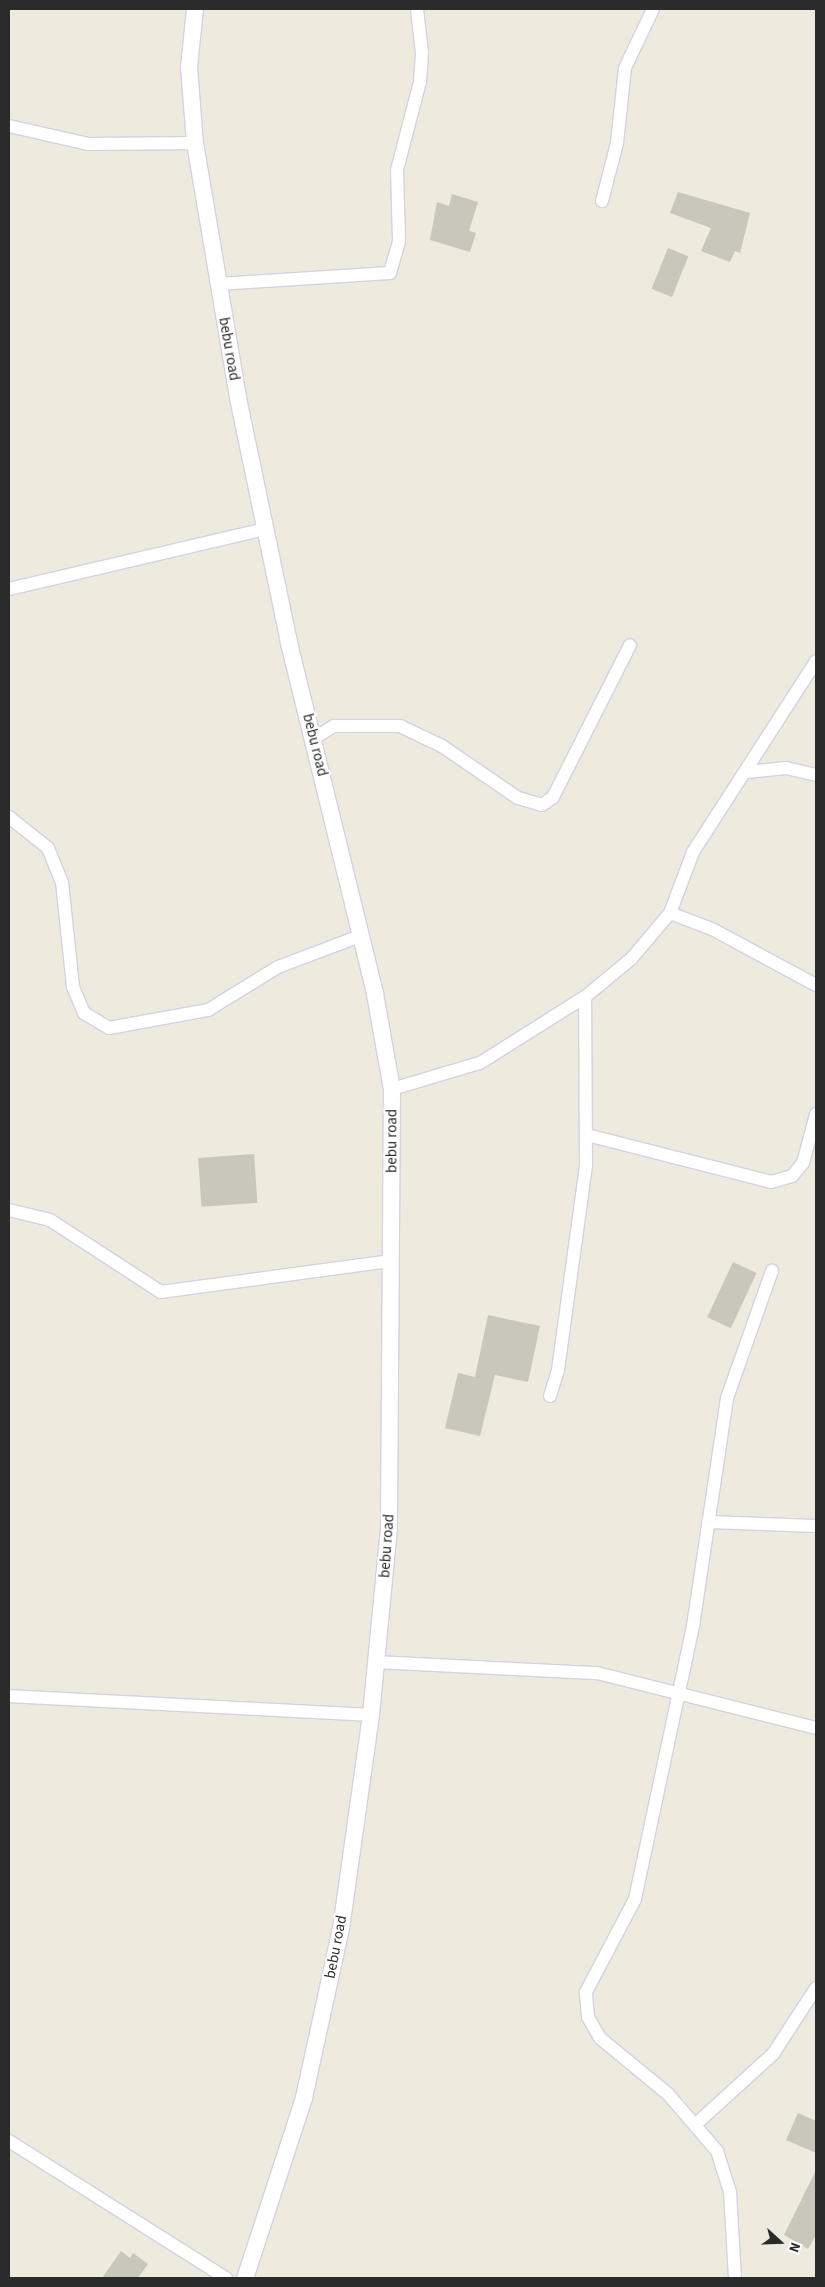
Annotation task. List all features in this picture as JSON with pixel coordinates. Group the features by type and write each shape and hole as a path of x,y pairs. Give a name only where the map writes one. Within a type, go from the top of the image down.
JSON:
{"street":[{"name":"bebu road","path":"195,9 189,68 195,143 218,284 265,528 360,936 392,1089 389,1528 371,1715 341,1928 306,2088 245,2278"},
{"path":"218,284 390,273 399,241 397,170 420,82 422,53 417,9"},
{"path":"602,201 617,143 625,68 653,9"},
{"path":"9,126 89,144 195,143"},
{"path":"9,589 265,528"},
{"path":"313,739 334,726 400,726 442,746 518,798 542,805 553,798 630,645"},
{"path":"392,1089 480,1063 585,997 632,958 670,913 693,852 747,772 816,661"},
{"path":"747,772 786,768 816,775"},
{"path":"9,817 48,848 62,882 73,987 84,1013 109,1028 208,1010 278,967 360,936"},
{"path":"670,913 712,929 816,985"},
{"path":"550,1396 558,1370 587,1135 585,997"},
{"path":"587,1135 771,1182 792,1176 803,1163 816,1114"},
{"path":"9,1210 50,1220 161,1292 392,1261"},
{"path":"735,2278 730,2192 717,2151 696,2124 600,2038 588,2018 586,1992 635,1898 676,1690 693,1626 727,1398 772,1271"},
{"path":"708,1522 816,1526"},
{"path":"377,1662 597,1673 676,1690 816,1728"},
{"path":"9,1696 371,1715"},
{"path":"696,2124 773,2054 816,1988"},
{"path":"9,2141 226,2278"}],"building":[{"path":"678,192 750,213 740,253 735,251 730,262 701,251 711,228 670,213"},
{"path":"452,194 478,202 469,231 476,233 470,252 430,240 437,202 449,206"},
{"path":"668,248 688,256 672,297 652,289"},
{"path":"254,1154 257,1203 202,1207 198,1158"},
{"path":"733,1262 757,1273 731,1328 707,1317"},
{"path":"488,1315 540,1326 528,1382 495,1375 480,1436 445,1428 458,1373 475,1377"},
{"path":"798,2113 816,2121 816,2153 786,2140"},
{"path":"816,2170 816,2235 808,2249 784,2235"},
{"path":"121,2251 130,2258 133,2253 148,2264 138,2278 102,2278"}]}
